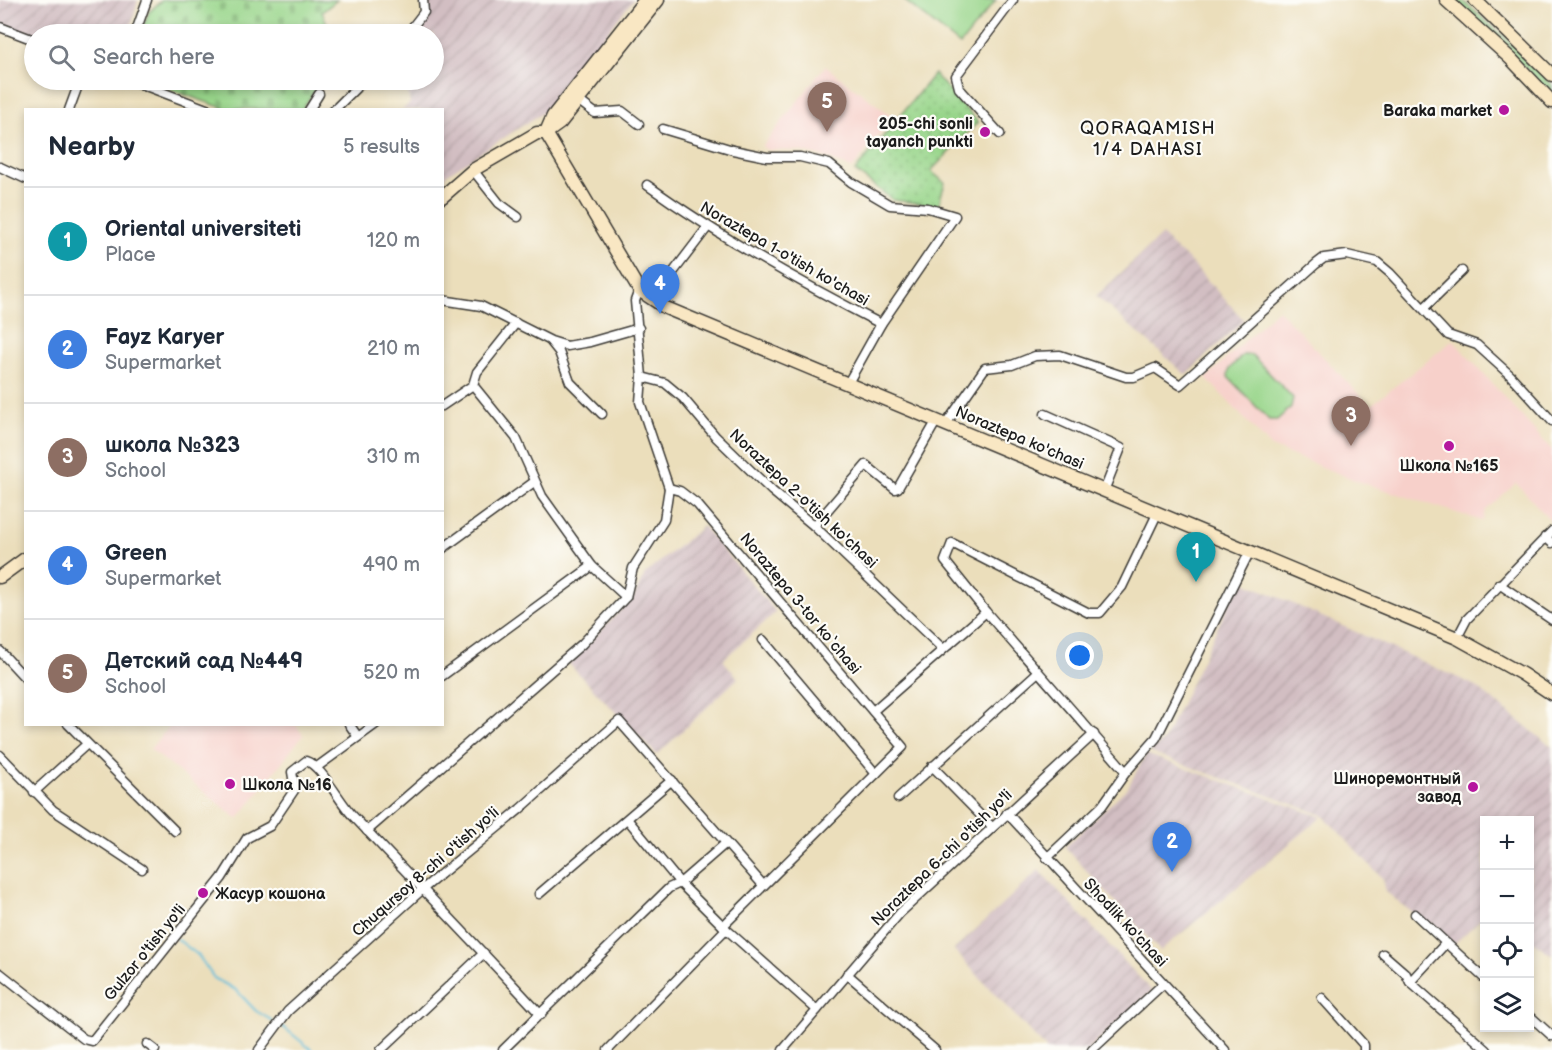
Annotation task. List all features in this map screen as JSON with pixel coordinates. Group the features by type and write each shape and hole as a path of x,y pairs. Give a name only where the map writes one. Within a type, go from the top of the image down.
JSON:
{"main road":[{"path":"546,133 553,116 645,0"},
{"path":"445,191 473,170 537,133 546,133 560,123 658,0"},
{"path":"1446,0 1511,59 1552,102"},
{"path":"1475,0 1552,75"},
{"name":"Noraztepa ko'chasi","path":"546,133 639,290 652,300 681,316 942,422 1249,553 1457,638 1515,670 1552,694"},
{"path":"0,577 24,559"}],"street":[{"path":"139,24 147,0"},
{"path":"415,24 424,12 423,0"},
{"path":"1000,134 959,88 956,76 1012,0"},
{"path":"0,27 24,36"},
{"path":"70,108 76,90"},
{"path":"156,90 204,108"},
{"path":"336,108 354,90"},
{"path":"312,108 319,93"},
{"path":"579,101 595,113 622,111 639,124"},
{"path":"663,129 733,150 767,157 800,158 829,164 851,182 890,204 928,208 955,216 880,324 848,383"},
{"path":"0,167 24,178"},
{"path":"473,170 499,203 518,217"},
{"name":"Noraztepa 1-o'tish ko'chasi","path":"646,185 707,228 796,280 880,324"},
{"path":"652,300 707,228"},
{"path":"814,526 866,465 895,489 898,488 942,422 987,367 1012,364 1046,355 1085,362 1126,377 1134,377 1152,367 1180,385 1324,258 1347,255 1377,262 1448,335 1477,345 1510,375 1552,421"},
{"path":"1424,308 1462,271"},
{"path":"367,831 582,644 626,597 633,568 664,520 669,488 640,402 642,377 635,301 639,290"},
{"path":"444,300 481,306 551,341 567,346 639,328"},
{"path":"444,405 472,384 473,377 516,323"},
{"path":"551,341 559,352 570,382 602,414"},
{"name":"Noraztepa 2-o'tish ko'chasi","path":"642,377 665,383 683,398 717,437 764,484 814,526 943,649"},
{"path":"472,384 516,438 534,482 592,566 626,597"},
{"path":"1045,414 1120,448 1104,491"},
{"path":"444,548 534,482"},
{"name":"Noraztepa 3-tor ko‘chasi","path":"669,488 680,491 697,504 903,747 876,774"},
{"path":"1126,772 945,563 952,543 1089,613 1100,614 1122,587 1157,514"},
{"path":"1457,638 1467,619 1499,584 1547,540 1552,531"},
{"path":"1047,858 1102,806 1126,772 1156,738 1249,553"},
{"path":"444,675 592,566"},
{"path":"1499,584 1552,620"},
{"path":"873,711 986,612"},
{"path":"608,1050 725,928 762,885 876,774 763,640"},
{"path":"0,651 24,677"},
{"path":"898,798 1038,672"},
{"name":"Chuqursoy 8-chi o'tish yo'li","path":"259,1050 288,1011 424,888 520,809 619,721 672,780"},
{"path":"70,726 86,745 175,831"},
{"path":"350,726 358,737"},
{"path":"373,726 317,767 332,791 367,831 424,888 541,1015"},
{"name":"Noraztepa 6-chi o'tish yo'li","path":"783,1050 900,913 1094,734"},
{"path":"34,792 86,745"},
{"path":"0,755 53,810 142,869"},
{"name":"Gulzor o'tish yo'li","path":"0,974 88,1042 92,1041 222,878 247,838 270,826 295,789 292,772 302,762 310,762 317,767"},
{"path":"932,766 992,827"},
{"path":"539,894 672,780 762,885"},
{"name":"Shodlik ko'chasi","path":"1007,813 1225,1050"},
{"path":"628,820 680,883 725,928 817,1010"},
{"path":"503,1050 669,888 680,883 726,843"},
{"path":"1414,914 1480,974"},
{"path":"1410,982 1445,944"},
{"path":"381,1050 484,953"},
{"path":"1383,954 1406,974 1410,982 1487,1050"},
{"path":"848,974 923,1046 934,1050"},
{"path":"1092,1050 1164,984"},
{"path":"1322,998 1364,1045 1364,1050"},
{"path":"1534,1020 1552,1036"}],"shaded area":[{"path":"0,0 138,0 132,24 24,24 24,34 0,25"},
{"path":"426,0 633,0 544,112 446,175 445,181 444,108 404,108 410,103 408,90 444,90 444,24 419,24 430,10"},
{"path":"825,66 893,117 852,169 827,158 799,151 769,150 762,147"},
{"path":"1162,235 1178,252 1183,254 1244,320 1186,375 1096,296"},
{"path":"1278,309 1370,406 1453,340 1552,450 1552,518 1550,520 1516,483 1485,511 1482,521 1360,482 1271,447 1206,378"},
{"path":"703,526 776,612 723,660 738,678 657,755 569,664 634,596 645,574"},
{"path":"1240,580 1474,685 1552,747 1552,955 1534,942 1534,816 1480,816 1480,920 1453,945 1386,892 1383,879 1323,815 1149,752 1164,740"},
{"name":"Школа №16","path":"170,726 297,726 303,735 238,819 150,749"},
{"path":"1146,754 1322,817 1160,951 1065,847 1128,787"},
{"path":"1039,870 1152,991 1088,1050 1047,1050 954,950"}],"green space":[{"path":"162,0 337,0 322,12 327,24 144,24 149,12"},
{"path":"904,0 996,0 960,45"},
{"path":"1453,0 1462,0 1516,47 1552,85 1552,94"},
{"path":"934,74 978,122 931,171 945,183 938,206 893,200 855,171"},
{"path":"172,90 315,90 303,108 223,108"},
{"path":"1243,355 1252,355 1293,398 1291,407 1277,420 1269,420 1228,377 1229,369"}],"waterway":[{"path":"177,939 198,955 214,978 236,990 256,1011 273,1021"},
{"path":"282,1026 312,1050"}],"place":[{"name":"Baraka market","path":"1504,110"},
{"name":"Детский сад №449","path":"827,132"},
{"name":"205-chi sonli tayanch punkti","path":"985,132"},
{"name":"Green","path":"660,314"},
{"name":"школа №323","path":"1351,446"},
{"name":"Школа №165","path":"1449,446"},
{"name":"Oriental universiteti","path":"1196,582"},
{"name":"Школа №16","path":"230,784"},
{"name":"Шиноремонтный завод","path":"1473,787"},
{"name":"Fayz Karyer","path":"1172,872"},
{"name":"Жасур кошона","path":"203,893"}],"district":[{"name":"QORAQAMISH 1/4 DAHASI","path":"1148,138"}]}
